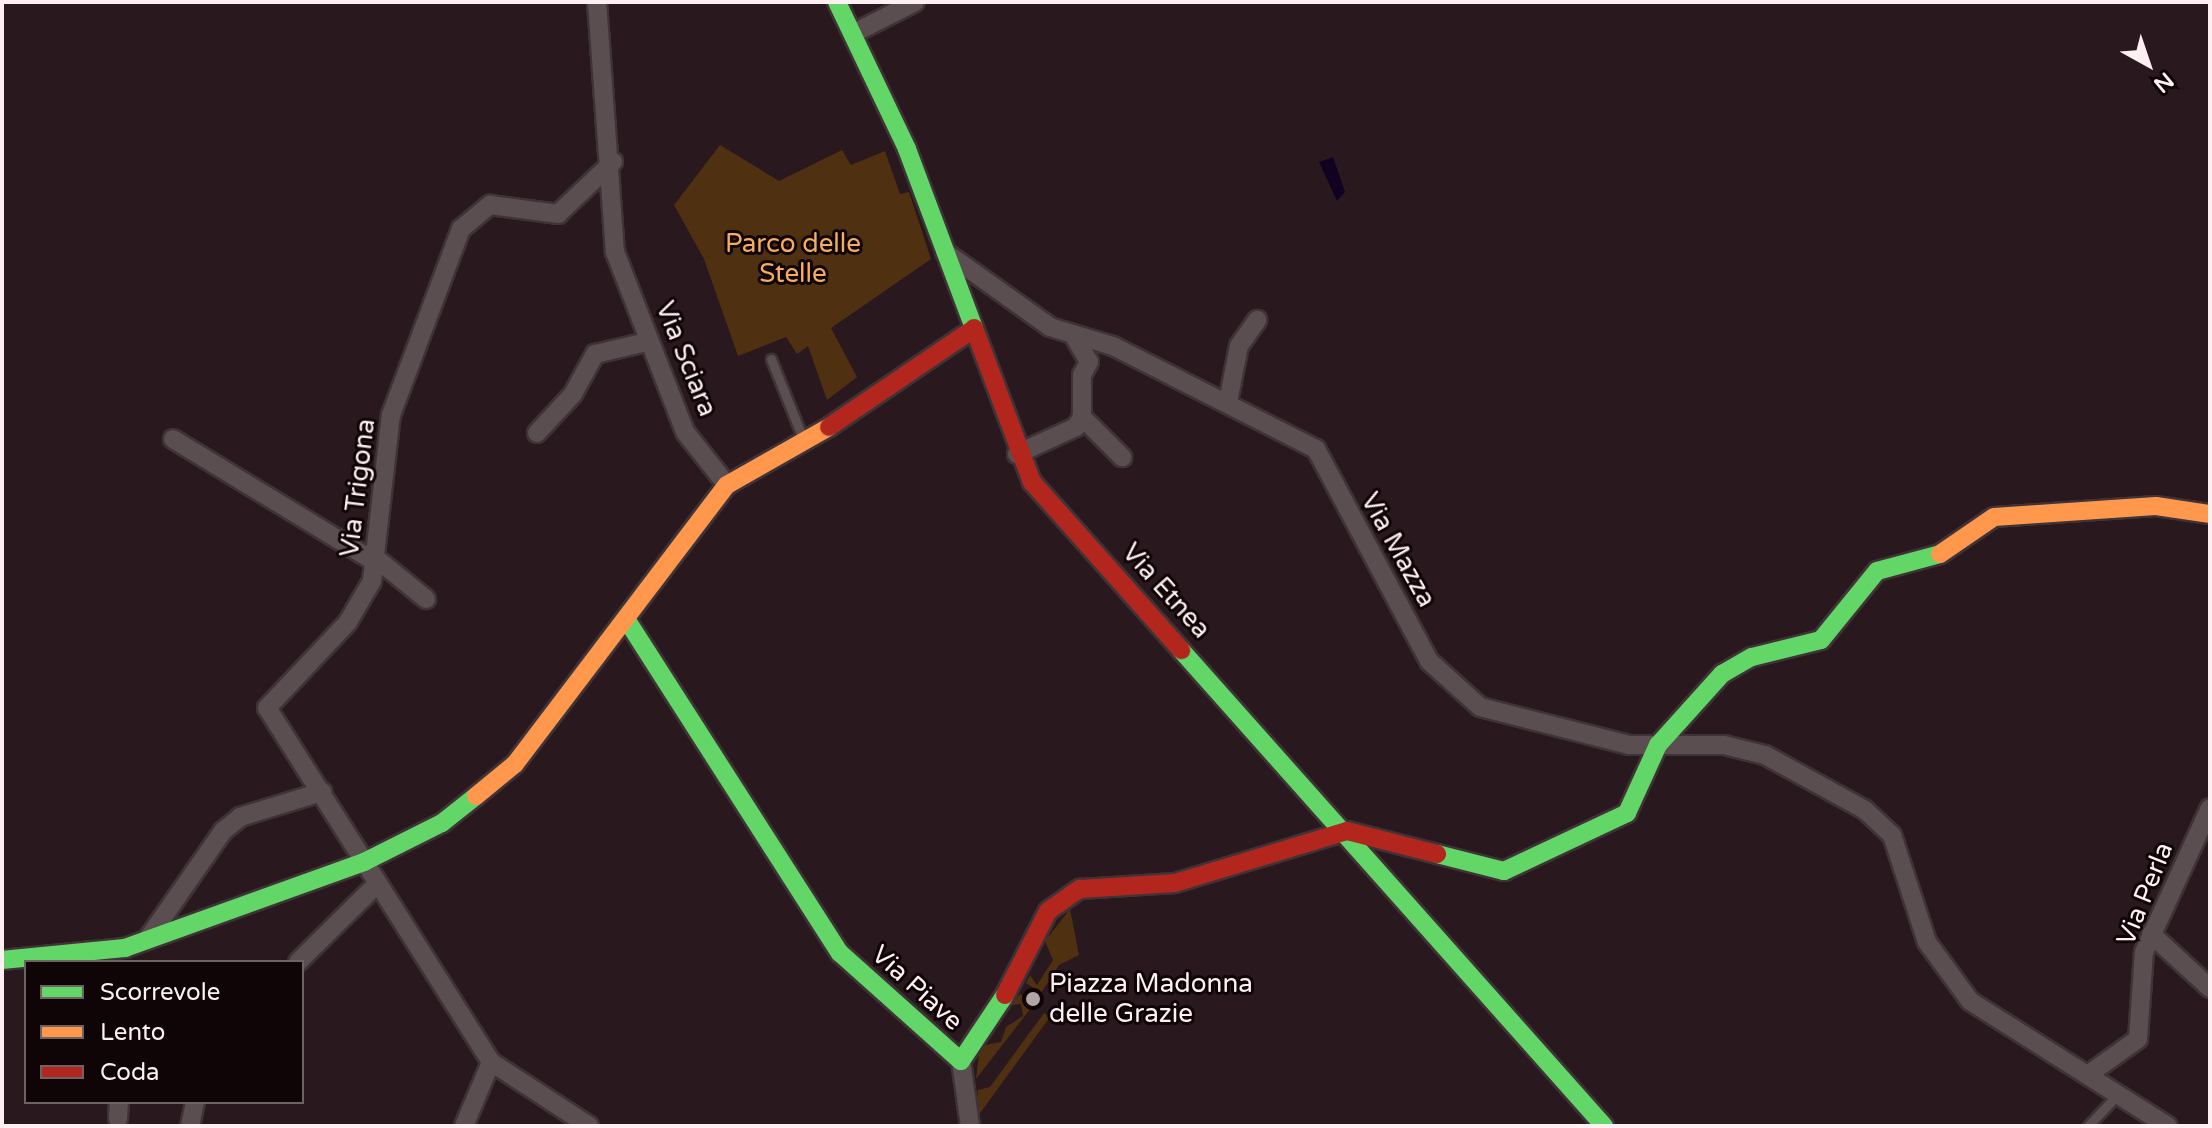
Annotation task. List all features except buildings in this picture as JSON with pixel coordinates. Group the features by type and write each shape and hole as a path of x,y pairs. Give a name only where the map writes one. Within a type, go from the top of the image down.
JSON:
{"street":[{"name":"Via Sciara","path":"597,2 613,162 615,252 647,342 685,432 727,485"},
{"name":"Via Etnea","path":"837,2 907,149 970,331 1017,454 1032,482 1347,831 1604,1126"},
{"path":"854,33 915,2"},
{"name":"Via Trigona","path":"491,1062 375,886 322,792 267,708 348,622 378,561 391,415 461,229 490,205 558,214 613,162"},
{"name":"Via Mazza","path":"940,249 1050,327 1073,334 1228,402 1323,456 1347,518 1386,571 1429,661 1459,693 1480,707 1575,735 1658,745 1724,745 1765,755 1865,810 1892,835 1927,942 1970,1001 2168,1126"},
{"path":"1228,402 1239,346 1257,320"},
{"path":"2,960 125,955 145,941 364,862 483,795 628,622 727,485 805,444 970,331"},
{"path":"1017,454 1076,427 1082,417 1082,375 1089,362 1073,334"},
{"path":"537,433 573,394 595,354 647,342"},
{"path":"1082,417 1122,457"},
{"path":"173,439 378,561 426,599"},
{"path":"1347,831 1504,871 1627,813 1647,782 1658,745 1722,674 1752,657 1821,640 1877,571 1937,556 1994,517 2156,506 2210,514"},
{"name":"Via Piave","path":"628,622 840,953 961,1061 1014,981 1048,911 1064,898 1105,882 1175,883 1347,831"},
{"path":"145,941 223,831 240,817 322,792"},
{"name":"Via Perla","path":"2089,1074 2138,1039 2151,934 2210,808"},
{"path":"300,960 375,886"},
{"path":"2151,934 2210,988"},
{"path":"961,1061 970,1126"},
{"path":"464,1126 491,1062 589,1126"},
{"path":"190,1126 195,1104"}],"lane":[{"path":"771,359 805,444"},
{"path":"2088,1126 2119,1093"}],"green space":[{"name":"Parco delle Stelle","path":"720,145 779,181 842,150 851,165 885,151 900,194 909,192 931,259 831,328 857,377 827,400 808,346 797,354 786,337 738,356 704,259 674,205"},
{"path":"1070,909 1079,955 1059,965 1041,993 1026,983 1030,975 1037,985 1053,960 1045,941"},
{"path":"1020,994 1034,1004 976,1079 980,1046 1001,1042 1006,1027 1023,1016 1021,1004 1011,1005"},
{"path":"1044,1013 1050,1017 975,1120 978,1090 990,1087"}],"shaded area":[{"path":"1333,157 1345,192 1337,201 1319,162"}],"traffic: fast":[{"path":"837,2 907,149 974,328"},
{"path":"1437,854 1504,871 1627,813 1658,745 1722,674 1752,657 1821,640 1877,571 1940,554"},
{"path":"628,622 840,953 961,1061 1005,995"},
{"path":"1181,650 1604,1126"},
{"path":"2,960 125,948 364,862 442,823 476,796"}],"traffic: slow":[{"path":"476,796 515,764 727,485 829,427"},
{"path":"1940,554 1994,517 2156,506 2210,514"}],"traffic: jam":[{"path":"974,328 1032,482 1181,650"},
{"path":"829,427 970,331"},
{"path":"1005,995 1048,911 1080,889 1175,883 1347,831 1437,854"}],"place":[{"name":"Piazza Madonna delle Grazie","path":"1033,999"}]}
